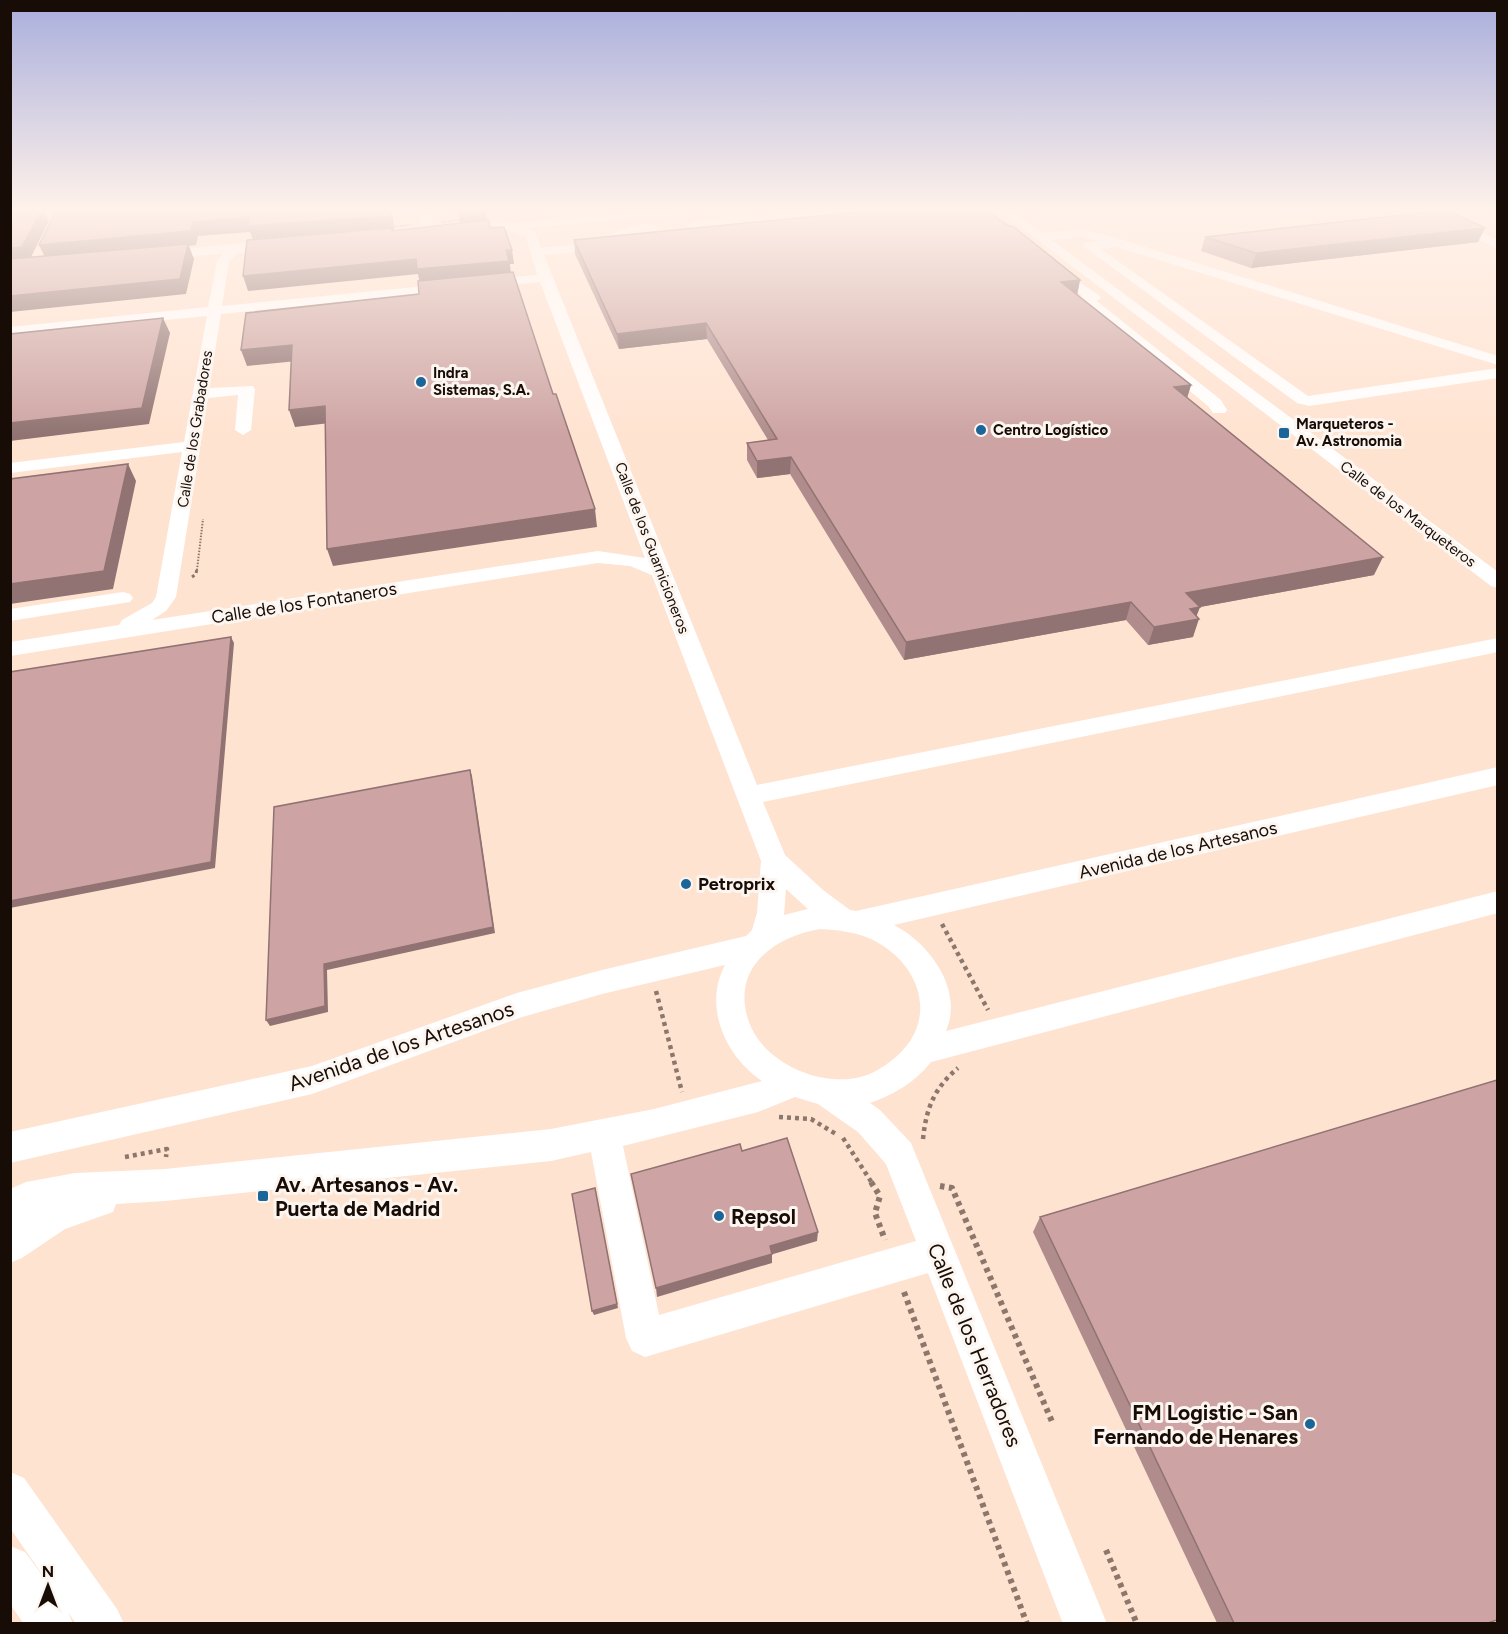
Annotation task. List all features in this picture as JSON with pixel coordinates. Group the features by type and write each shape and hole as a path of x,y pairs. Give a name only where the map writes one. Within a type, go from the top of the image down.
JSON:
{"street":[{"name":"Calle de los Grabadores","path":"166,597 193,446 213,311 220,284"},
{"path":"10,331 482,284"},
{"name":"Calle de los Guarnicioneros","path":"547,284 774,861 771,913 760,941"},
{"path":"1076,284 1094,298 1086,299 1215,403 1207,412"},
{"name":"Calle de los Marqueteros","path":"1104,284 1497,582"},
{"path":"1142,284 1303,400 1309,401 1497,373"},
{"path":"1251,284 1497,361"},
{"path":"1279,417 1497,388"},
{"path":"200,394 247,389 243,430"},
{"path":"1279,417 1314,407 1309,401"},
{"path":"10,468 193,446"},
{"name":"Calle de los Fontaneros","path":"598,557 620,548 643,526"},
{"name":"Calle de los Fontaneros","path":"10,649 598,557 624,558 646,564 661,572"},
{"path":"111,633 151,613 166,597 177,606 193,613 226,616"},
{"path":"10,615 123,598"},
{"path":"749,796 1497,645"},
{"name":"Avenida de los Artesanos","path":"849,920 933,906 1497,776"},
{"name":"Calle de los Guarnicioneros","path":"774,861 806,892 849,920"},
{"path":"925,1050 1497,902"},
{"path":"804,920 849,920 881,931 902,944 920,962 931,983 936,1005 934,1028 925,1050 900,1075 866,1090 827,1093 791,1084 770,1072 752,1057 739,1038 731,1019 730,999 733,979 741,961 760,941 786,925 804,920"},
{"name":"Avenida de los Artesanos","path":"10,1148 312,1080 517,1006 760,941"},
{"path":"10,1206 26,1199 75,1190 165,1185 551,1145 688,1115 758,1097 791,1084"},
{"name":"Calle de los Herradores","path":"827,1093 869,1121 898,1154 1085,1623"},
{"path":"604,1134 645,1338 938,1252"},
{"path":"10,1246 21,1236 73,1206 165,1185"},
{"path":"10,1492 102,1623"},
{"path":"10,1566 51,1623"}],"path":[{"path":"187,580 196,574 204,517"},
{"path":"933,906 999,1032"},
{"path":"650,971 688,1115"},
{"path":"922,1143 927,1107 933,1096 943,1080 959,1068 969,1065"},
{"path":"774,1117 811,1119 844,1139 880,1196 875,1213 1026,1623"},
{"path":"933,1185 952,1188 1053,1424"},
{"path":"1106,1550 1137,1623"}],"building":[{"path":"10,284 127,284 10,296"},
{"path":"418,284 517,284 553,394 556,394 595,509 327,549 325,406 289,410 292,345 241,350 246,313 419,294"},
{"name":"Centro Logístico","path":"594,284 1064,284 1191,385 1174,387 1383,557 1186,593 1200,607 1190,609 1199,619 1154,627 1131,602 906,642 791,457 757,461 747,443 777,439 706,323 617,334"},
{"path":"163,318 142,408 10,423 10,334"},
{"path":"128,464 104,571 10,584 10,479"},
{"path":"231,637 211,862 10,901 10,672"},
{"path":"470,770 493,927 324,964 325,1006 266,1020 274,807"},
{"name":"FM Logistic - San Fernando de Henares","path":"1497,1080 1497,1620 1488,1623 1234,1623 1040,1217"},
{"path":"787,1138 818,1232 770,1246 772,1254 656,1288 631,1174 740,1144 742,1151"},
{"path":"595,1188 617,1304 592,1311 572,1194"}],"place":[{"name":"Indra Sistemas, S.A.","path":"421,382"},
{"name":"Centro Logístico","path":"981,430"},
{"name":"Marqueteros - Av. Astronomia","path":"1284,433"},
{"name":"Petroprix","path":"686,884"},
{"name":"Av. Artesanos - Av. Puerta de Madrid","path":"263,1196"},
{"name":"Repsol","path":"719,1216"},
{"name":"FM Logistic - San Fernando de Henares","path":"1310,1424"}]}
